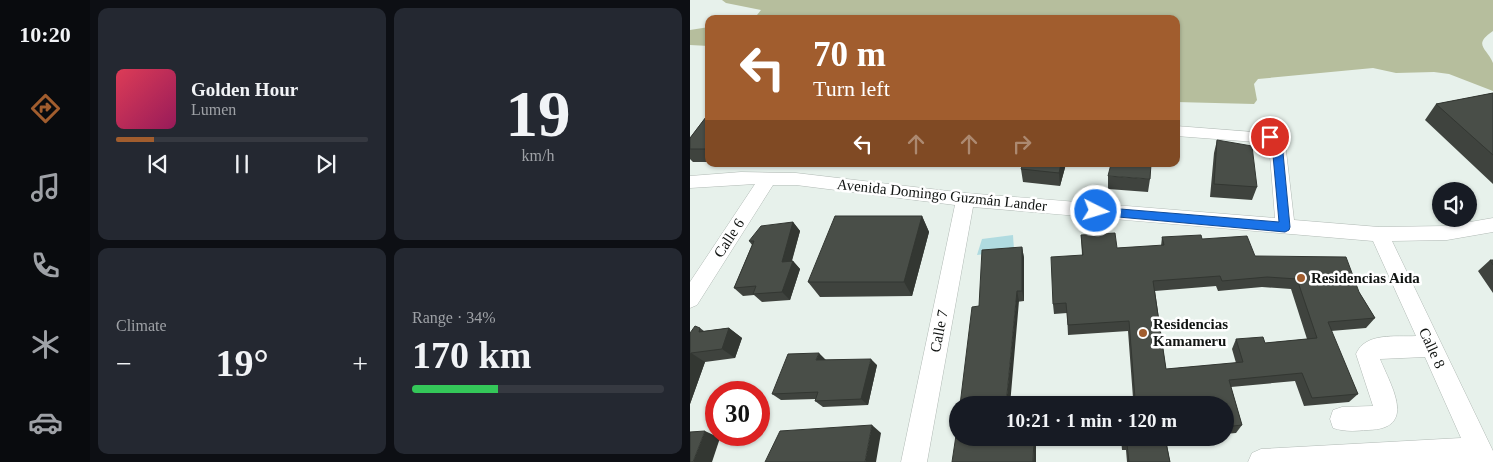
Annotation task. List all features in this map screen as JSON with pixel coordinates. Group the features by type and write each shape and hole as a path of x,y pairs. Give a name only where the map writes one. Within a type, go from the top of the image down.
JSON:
{"street":[{"path":"1180,131 1274,138 1277,142 1285,227"},
{"name":"Avenida Domingo Guzmán Lander","path":"690,182 768,178 965,200 1379,234 1447,233 1493,225"},
{"name":"Calle 6","path":"690,299 768,178"},
{"name":"Calle 7","path":"914,462 965,200"},
{"name":"Calle 8","path":"1379,234 1482,456"},
{"path":"1261,462 1482,456"}],"lane":[{"path":"1342,419 1381,418 1386,412 1384,400 1367,354 1374,349 1431,346"}],"green space":[{"path":"722,0 1493,0 1493,31 1482,43 1493,63 1493,91 1449,74 1434,72 1396,73 1373,68 1258,79 1254,84 1257,100 1254,104 1180,102 1180,15 757,15 761,10 726,3"},
{"path":"705,28 705,46 690,45 690,30"}],"water":[{"path":"1013,235 1014,250 977,255 982,239"}],"building":[{"path":"1493,93 1493,155 1436,104"},
{"path":"705,118 705,149 690,149 690,138"},
{"path":"1217,140 1252,146 1257,187 1214,184"},
{"path":"1022,167 1060,167 1059,173 1021,169"},
{"path":"1110,167 1151,167 1150,179 1108,176"},
{"path":"835,216 922,216 904,282 808,282"},
{"path":"793,222 782,262 793,261 782,292 753,294 756,286 734,288 754,241 749,241 761,226"},
{"path":"1115,233 1117,248 1164,245 1162,237 1201,235 1202,239 1247,236 1255,256 1346,257 1359,292 1375,318 1328,322 1358,394 1312,398 1302,373 1229,380 1234,396 1135,396 1129,321 1068,325 1066,303 1053,304 1051,257 1083,255 1081,235","holes":["1220,276 1222,281 1267,277 1297,279 1317,338 1265,343 1263,337 1236,339 1243,362 1166,369 1153,281"]},
{"path":"1022,247 1022,291 1017,291 1007,396 961,396 972,307 979,306 982,250"},
{"path":"695,326 700,328 699,332 729,328 722,349 691,353 690,355 690,333"},
{"path":"819,353 816,360 871,359 861,399 815,401 818,392 772,394 788,354"},
{"path":"1234,397 1242,425 1234,426"},
{"path":"872,425 865,462 765,462 780,431"},
{"path":"705,431 693,462 690,462 690,432"},
{"path":"954,446 1034,446 1033,462 952,462"},
{"path":"1127,446 1167,446 1170,462 1129,462"}],"place":[{"name":"Residencias Aida","path":"1301,278"},
{"name":"Residencias Kamameru","path":"1143,333"}],"route":[{"path":"1096,211 1285,227 1277,142 1274,138 1270,137"}]}
